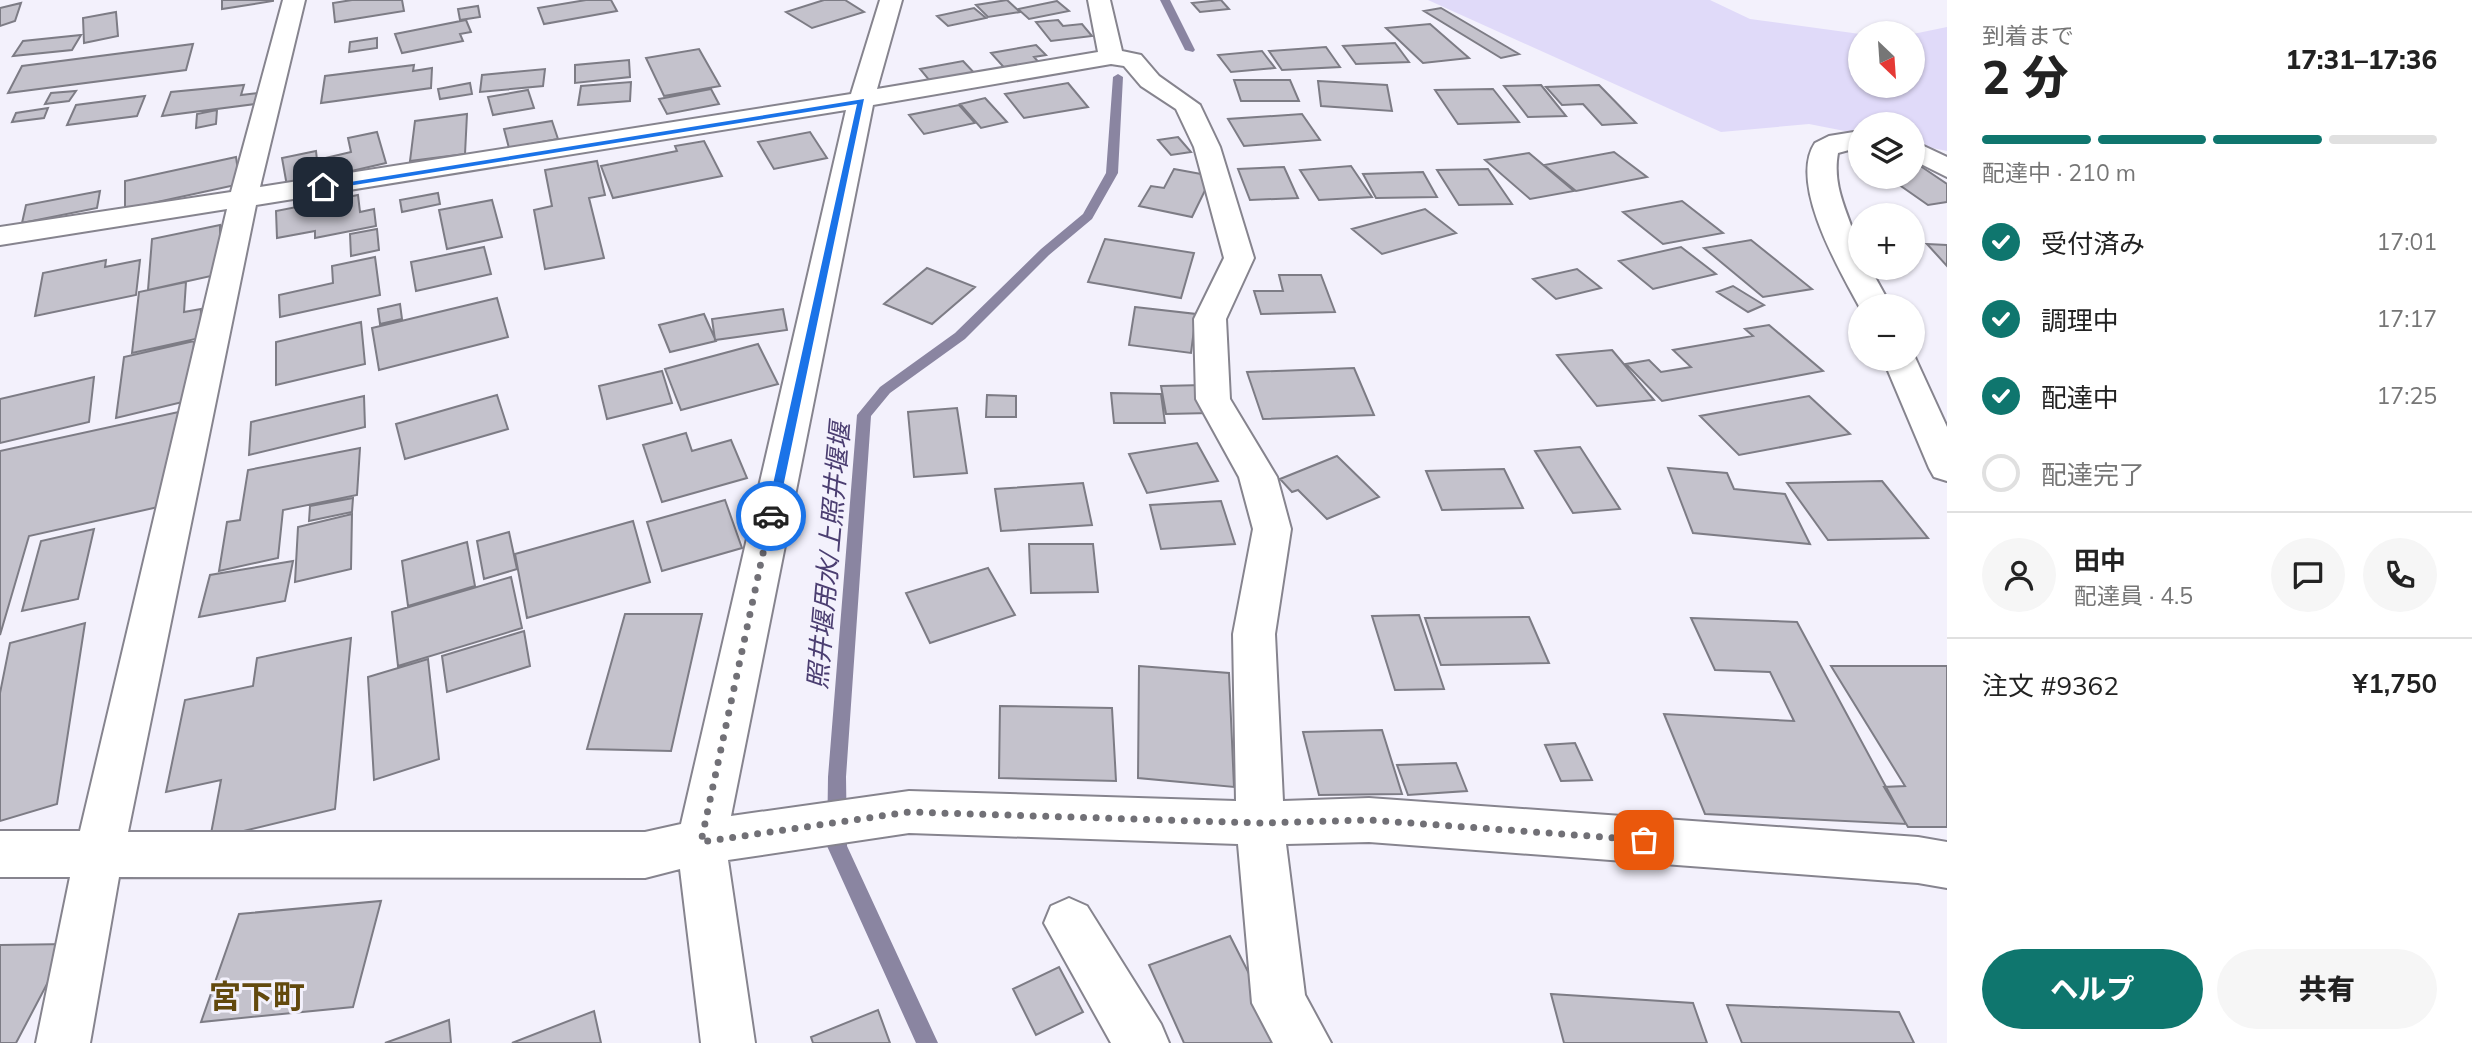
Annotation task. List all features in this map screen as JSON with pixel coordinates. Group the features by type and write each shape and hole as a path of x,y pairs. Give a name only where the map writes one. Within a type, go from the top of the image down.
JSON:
{"street":[{"path":"63,1043 99,854 243,200 294,0"},
{"path":"728,1043 701,842 861,101 891,0"},
{"path":"1099,0 1111,57"},
{"path":"0,236 861,101 1111,57 1132,60 1150,81 1187,105 1207,147 1239,258 1210,319 1213,399 1258,477 1272,529 1254,634 1260,823 1279,1003 1304,1043"},
{"path":"1848,140 1825,149 1819,179 1827,206 1869,294"},
{"path":"1925,156 1947,169"},
{"path":"1905,371 1947,468"},
{"path":"0,854 645,855 701,842 909,812 1260,823 1369,820 1918,860 1947,865"},
{"path":"1069,923 1142,1043"}],"shaded area":[{"path":"1428,0 1710,0 1750,19 1848,32 1848,98 1925,98 1925,32 1947,27 1947,151 1925,146 1925,112 1848,112 1848,132 1809,124 1721,132"}],"building":[{"path":"222,0 273,0 273,1 222,9"},
{"path":"352,0 402,0 404,11 335,22 333,3"},
{"path":"586,0 611,0 617,11 544,24 538,8"},
{"path":"824,0 845,0 864,12 812,28 786,12"},
{"path":"1007,0 1020,12 988,17 976,5"},
{"path":"1221,0 1229,9 1200,12 1192,3"},
{"path":"1057,1 1069,11 1029,19 1018,9"},
{"path":"21,3 15,21 0,26 0,8"},
{"path":"478,6 480,17 460,20 458,9"},
{"path":"974,8 986,18 948,26 937,16"},
{"path":"1441,8 1519,54 1501,58 1424,11"},
{"path":"116,12 118,36 84,43 83,18"},
{"path":"466,20 471,32 460,34 463,41 402,53 395,34"},
{"path":"1058,20 1063,26 1082,24 1092,36 1051,41 1036,22"},
{"path":"1430,24 1469,58 1423,63 1386,28"},
{"path":"81,35 72,50 13,56 23,41"},
{"path":"377,38 377,48 349,52 350,42"},
{"path":"1395,43 1409,62 1356,64 1343,46"},
{"path":"193,44 186,70 8,93 22,66"},
{"path":"1036,45 1046,55 1034,57 1041,65 1008,72 991,53"},
{"path":"1326,47 1340,67 1282,70 1269,51"},
{"path":"699,49 720,86 664,96 646,58"},
{"path":"1262,51 1275,68 1231,72 1218,55"},
{"path":"629,60 630,77 575,83 575,65"},
{"path":"963,61 979,78 934,86 920,69"},
{"path":"414,65 413,71 432,68 431,88 321,103 325,76"},
{"path":"545,69 543,86 480,92 482,75"},
{"path":"1234,80 1290,80 1299,101 1241,101"},
{"path":"1318,81 1387,85 1392,111 1321,106"},
{"path":"631,82 630,101 578,105 581,86"},
{"path":"470,83 472,94 440,99 438,89"},
{"path":"1068,83 1088,107 1024,118 1005,94"},
{"path":"244,85 241,95 259,93 255,104 162,116 171,92"},
{"path":"1541,85 1566,116 1528,117 1504,86"},
{"path":"1599,85 1636,123 1602,125 1583,104 1562,105 1546,87"},
{"path":"711,89 719,104 667,114 659,99"},
{"path":"1493,89 1519,122 1458,124 1435,90"},
{"path":"528,90 534,108 493,115 488,97"},
{"path":"76,91 69,101 45,104 51,93"},
{"path":"145,96 137,116 67,125 76,105"},
{"path":"985,98 1007,122 981,128 960,104"},
{"path":"959,105 975,123 924,134 909,115"},
{"path":"48,108 44,118 12,122 16,113"},
{"path":"217,110 216,124 196,128 197,114"},
{"path":"467,114 465,154 410,161 415,121"},
{"path":"1302,114 1320,140 1244,146 1228,119"},
{"path":"552,121 558,139 509,148 504,129"},
{"path":"377,132 386,163 287,186 282,158 316,151 317,160 351,152 348,138"},
{"path":"810,132 827,158 774,169 758,142"},
{"path":"1178,137 1191,152 1171,155 1158,140"},
{"path":"704,141 722,176 613,198 601,166 677,151 675,146"},
{"path":"1614,152 1647,177 1576,191 1544,165"},
{"path":"1529,153 1574,191 1530,199 1485,160"},
{"path":"236,157 240,184 125,209 125,181"},
{"path":"597,161 605,195 589,198 604,258 545,269 534,210 552,206 545,170"},
{"path":"1351,166 1372,197 1319,200 1300,170"},
{"path":"1284,167 1298,198 1250,200 1238,169"},
{"path":"1174,169 1212,176 1192,217 1139,206 1151,186 1164,188"},
{"path":"1488,169 1512,204 1459,205 1437,170"},
{"path":"1925,169 1947,184 1947,202 1928,205 1905,189 1925,189"},
{"path":"1423,172 1437,197 1376,198 1363,174"},
{"path":"100,191 97,208 22,223 26,205"},
{"path":"438,193 440,204 402,212 400,200"},
{"path":"358,195 360,212 374,209 376,226 315,238 315,231 277,238 276,211"},
{"path":"492,200 502,237 447,249 439,210"},
{"path":"1682,201 1723,233 1663,244 1623,212"},
{"path":"1425,209 1456,233 1382,254 1352,229"},
{"path":"220,225 220,274 148,290 152,239"},
{"path":"377,229 379,250 351,256 350,234"},
{"path":"1105,239 1194,253 1181,298 1088,282"},
{"path":"1751,240 1812,289 1763,297 1704,248"},
{"path":"1927,244 1947,245 1947,266"},
{"path":"484,247 491,274 416,291 411,262"},
{"path":"1681,247 1716,274 1653,289 1619,261"},
{"path":"375,257 380,295 280,317 279,295 333,283 332,266"},
{"path":"106,260 105,267 140,260 136,295 35,316 43,273"},
{"path":"927,268 975,287 932,324 884,304"},
{"path":"1577,269 1601,288 1556,299 1533,279"},
{"path":"1279,275 1321,275 1335,312 1261,314 1254,291 1283,291"},
{"path":"186,282 184,312 201,309 200,338 132,353 139,292"},
{"path":"1733,286 1764,305 1748,312 1717,292"},
{"path":"497,298 508,337 379,370 372,328"},
{"path":"400,304 402,319 380,324 378,309"},
{"path":"1135,307 1196,314 1191,353 1129,345"},
{"path":"783,309 787,330 715,340 712,319"},
{"path":"704,314 716,341 670,352 659,325"},
{"path":"361,322 365,364 276,385 276,342"},
{"path":"1769,325 1823,371 1662,401 1626,364 1649,360 1661,372 1691,367 1673,350 1753,336 1745,329"},
{"path":"194,341 191,400 116,418 124,357"},
{"path":"758,344 778,384 681,410 665,369"},
{"path":"1612,350 1654,400 1597,406 1557,355"},
{"path":"1354,368 1374,415 1263,419 1247,372"},
{"path":"662,371 672,403 607,419 599,386"},
{"path":"94,377 89,422 0,443 0,399"},
{"path":"1204,385 1210,413 1166,414 1161,386"},
{"path":"1111,393 1161,394 1165,423 1114,423"},
{"path":"497,395 508,429 405,459 396,424"},
{"path":"987,395 1016,396 1016,417 986,417"},
{"path":"364,396 365,427 249,455 251,422"},
{"path":"1809,396 1850,434 1739,455 1700,416"},
{"path":"957,408 967,473 914,477 908,412"},
{"path":"183,411 167,505 29,536 0,635 0,451"},
{"path":"686,433 692,451 731,440 747,478 662,502 643,445"},
{"path":"1197,443 1218,481 1147,493 1129,454"},
{"path":"1580,447 1620,509 1573,513 1535,451"},
{"path":"360,448 357,495 283,510 278,558 219,571 227,522 240,520 248,470"},
{"path":"1337,456 1379,497 1327,519 1298,490 1292,492 1280,479"},
{"path":"1668,468 1727,473 1734,489 1785,494 1810,544 1693,533"},
{"path":"1504,469 1523,508 1442,510 1426,471"},
{"path":"1882,481 1928,538 1828,540 1787,483"},
{"path":"1083,483 1092,525 1001,531 995,489"},
{"path":"353,498 352,512 309,521 310,506"},
{"path":"725,500 742,548 662,571 647,522"},
{"path":"1221,501 1235,544 1161,549 1150,505"},
{"path":"352,514 351,569 295,582 298,527"},
{"path":"633,521 650,582 527,618 515,554"},
{"path":"94,529 78,599 22,611 41,541"},
{"path":"509,532 517,569 484,579 477,541"},
{"path":"467,542 475,586 408,606 402,561"},
{"path":"1029,544 1093,544 1098,592 1031,593"},
{"path":"293,561 285,601 199,617 210,575"},
{"path":"988,568 1015,615 930,643 906,593"},
{"path":"511,577 522,628 398,666 392,612"},
{"path":"625,614 702,614 671,751 587,749"},
{"path":"1419,615 1444,689 1395,690 1372,616"},
{"path":"1529,617 1549,663 1441,665 1425,618"},
{"path":"1691,618 1797,622 1906,824 1705,814 1664,714 1794,721 1770,672 1715,670"},
{"path":"85,623 57,804 0,821 0,693 10,643"},
{"path":"524,631 530,666 447,692 442,656"},
{"path":"351,638 335,809 210,839 221,780 166,792 185,700 253,686 257,658"},
{"path":"428,659 439,759 374,780 368,677"},
{"path":"1139,666 1229,673 1234,787 1138,778"},
{"path":"1831,666 1947,666 1947,827 1908,827 1884,787 1905,786"},
{"path":"1000,706 1112,708 1116,781 999,778"},
{"path":"1382,730 1402,794 1319,795 1303,732"},
{"path":"1575,743 1592,780 1561,781 1545,745"},
{"path":"1456,763 1467,791 1408,795 1397,765"},
{"path":"381,901 353,1007 201,1022 239,914"},
{"path":"1230,936 1284,1043 1184,1043 1149,965"},
{"path":"68,944 16,1043 0,1043 0,945"},
{"path":"1059,967 1083,1012 1036,1035 1013,989"},
{"path":"1551,994 1693,1003 1707,1043 1564,1043"},
{"path":"1727,1005 1899,1012 1914,1043 1742,1043"},
{"path":"878,1010 890,1043 813,1043 811,1037"},
{"path":"594,1011 601,1043 512,1043"},
{"path":"449,1020 451,1043 385,1043"}],"waterway":[{"name":"照井堰用水/上照井堰堰","path":"1165,0 1190,50"},
{"name":"照井堰用水/上照井堰堰","path":"927,1043 837,846 837,777 864,415 885,390 960,336 1045,252 1088,216 1112,173 1118,77"}],"way so far":[{"path":"771,516 701,842 909,812 1260,823 1369,820 1644,840"}],"district":[{"name":"宮下町","path":"257,997"}],"route":[{"path":"323,187 861,101 771,516"}]}
